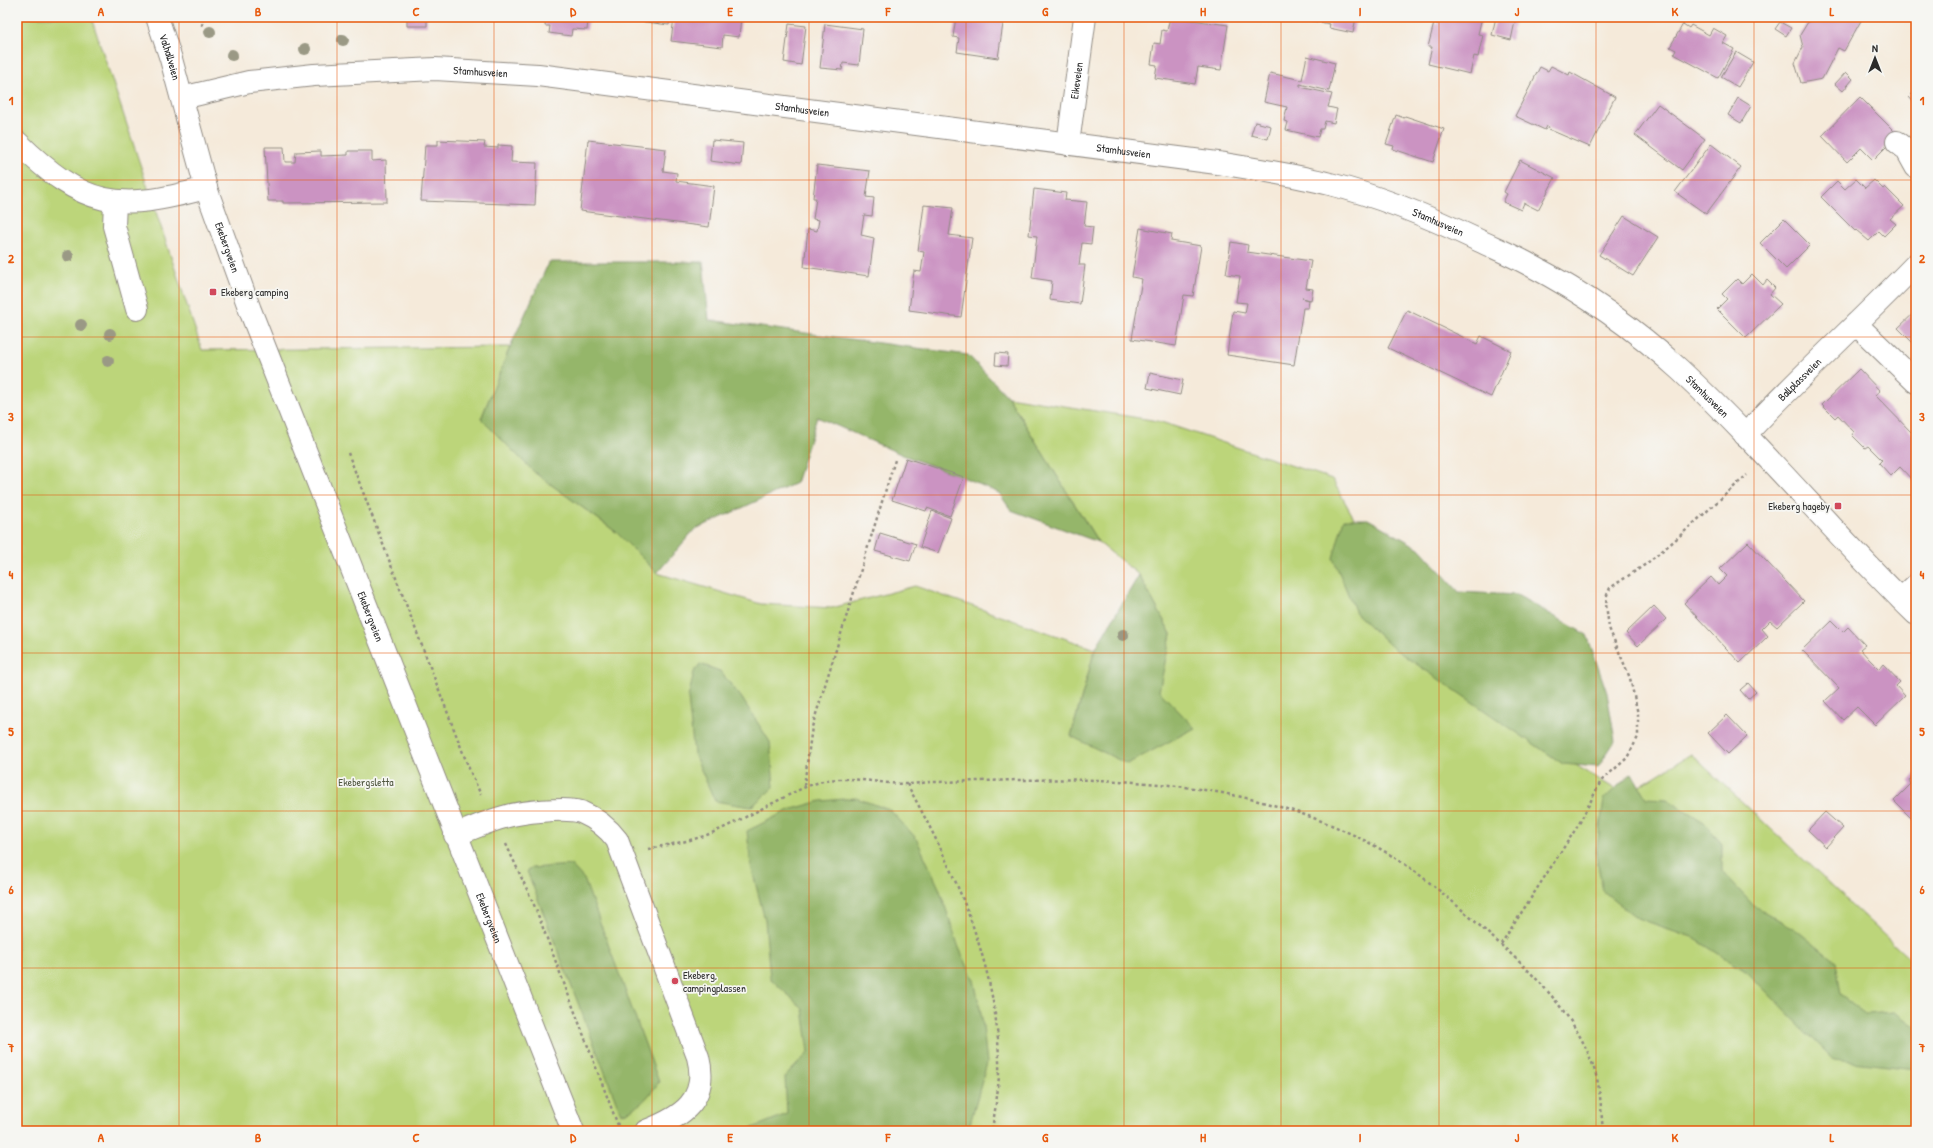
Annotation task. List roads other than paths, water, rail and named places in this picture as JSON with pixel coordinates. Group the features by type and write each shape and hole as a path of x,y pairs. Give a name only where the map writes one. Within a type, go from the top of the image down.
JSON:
{"street":[{"name":"Valhallveien","path":"157,17 182,98"},
{"name":"Eikeveien","path":"1068,144 1085,17"},
{"name":"Stamhusveien","path":"182,98 228,86 276,78 435,69 538,75 1225,164 1297,176 1369,195 1442,222 1528,263 1577,291 1632,330 1679,369 1745,435 1860,558 1911,600"},
{"name":"Ekebergveien","path":"182,98 206,188 252,317 573,1131"},
{"path":"17,142 40,164 79,191 114,202 125,203 152,200 206,188"},
{"path":"1897,142 1906,149 1916,167"},
{"path":"114,202 114,226 137,309"},
{"name":"Ballplassveien","path":"1745,435 1786,391 1916,264"},
{"path":"1856,324 1916,382"},
{"path":"455,835 505,816 561,809 580,812 609,829 617,840 698,1057 701,1070 701,1082 696,1095 689,1106 676,1118 646,1131"}],"place":[{"name":"Ekeberg camping","path":"213,292"},
{"name":"Ekeberg hageby","path":"1838,506"},
{"name":"Ekeberg, campingplassen","path":"675,981"}],"park label":[{"name":"Ekebergsletta","path":"366,782"}]}
